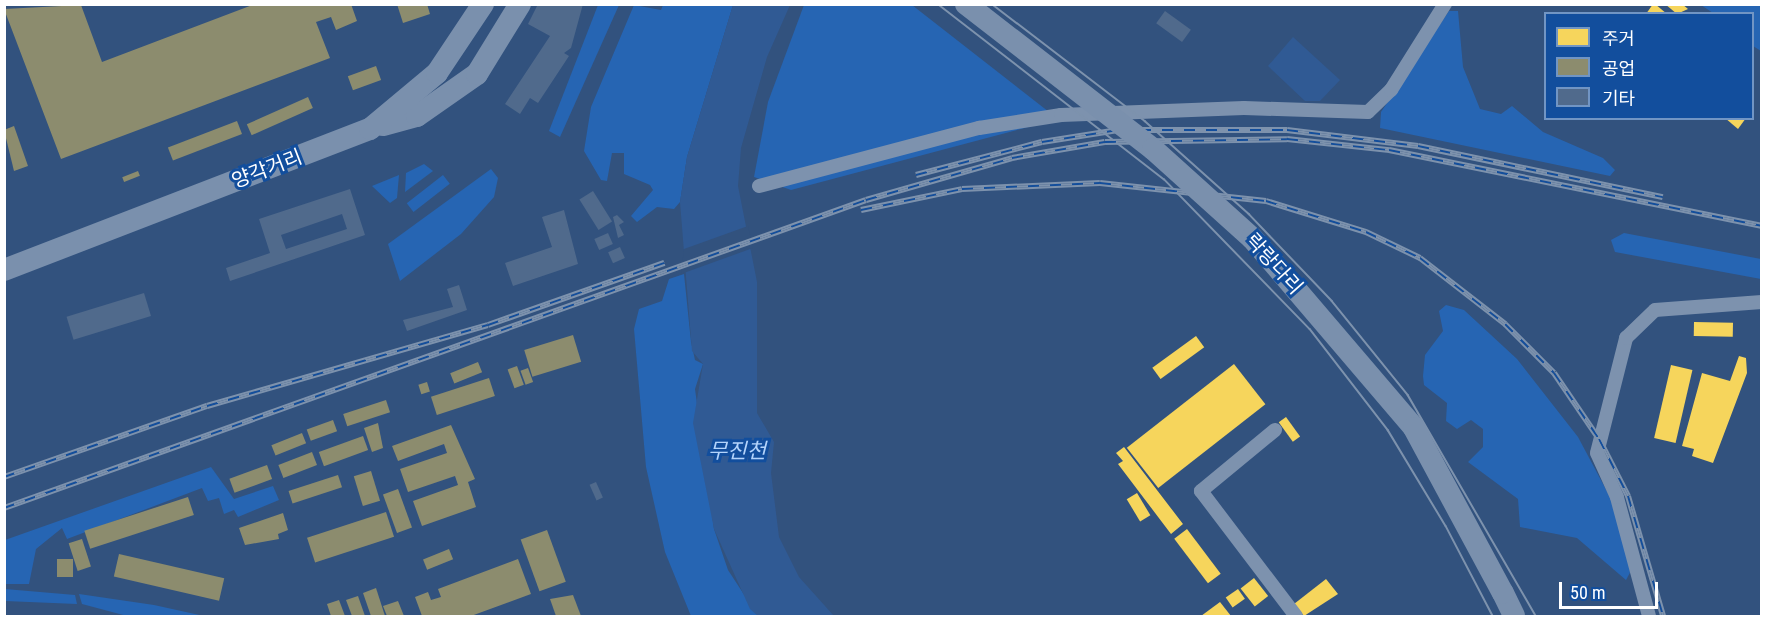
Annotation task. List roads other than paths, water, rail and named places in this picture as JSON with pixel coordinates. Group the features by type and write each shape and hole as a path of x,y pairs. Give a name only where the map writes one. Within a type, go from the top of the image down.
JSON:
{"main road":[{"name":"양각거리","path":"4,270 370,129 436,73 483,4"},
{"path":"370,129 417,116 456,90 495,50 520,4"},
{"name":"락랑다리","path":"966,4 1153,149 1252,238 1414,428 1514,616"}],"street":[{"path":"759,186 979,128 1061,115 1244,108 1368,112 1391,90 1445,4"},
{"path":"1648,616 1617,497 1597,453 1626,338 1642,318 1665,307 1761,302"},
{"path":"1275,430 1201,490 1296,616"}],"water":[{"name":"무진천","path":"733,5 790,5 767,57 741,148 738,186 757,282 757,413 774,442 771,473 779,537 799,577 834,616 758,616 750,609 714,529 693,423 703,364 692,351 680,202 687,157"},
{"path":"1293,37 1340,80 1320,101 1305,101 1268,66"}],"tram line":[{"path":"938,4 1164,179 1310,329 1388,430 1446,526 1493,616"},
{"path":"992,4 1145,121 1249,214 1332,301 1408,395 1536,616"}],"railway":[{"path":"916,175 1042,142 1118,130 1287,130 1418,146 1663,197"},
{"path":"4,508 866,200 1012,158 1105,142 1287,139 1389,150 1762,226"},
{"path":"861,210 962,189 1100,183 1266,201 1366,232 1420,258 1505,324 1554,373 1599,439 1628,496 1663,616"},
{"path":"4,477 207,406 488,325 664,263"}]}
